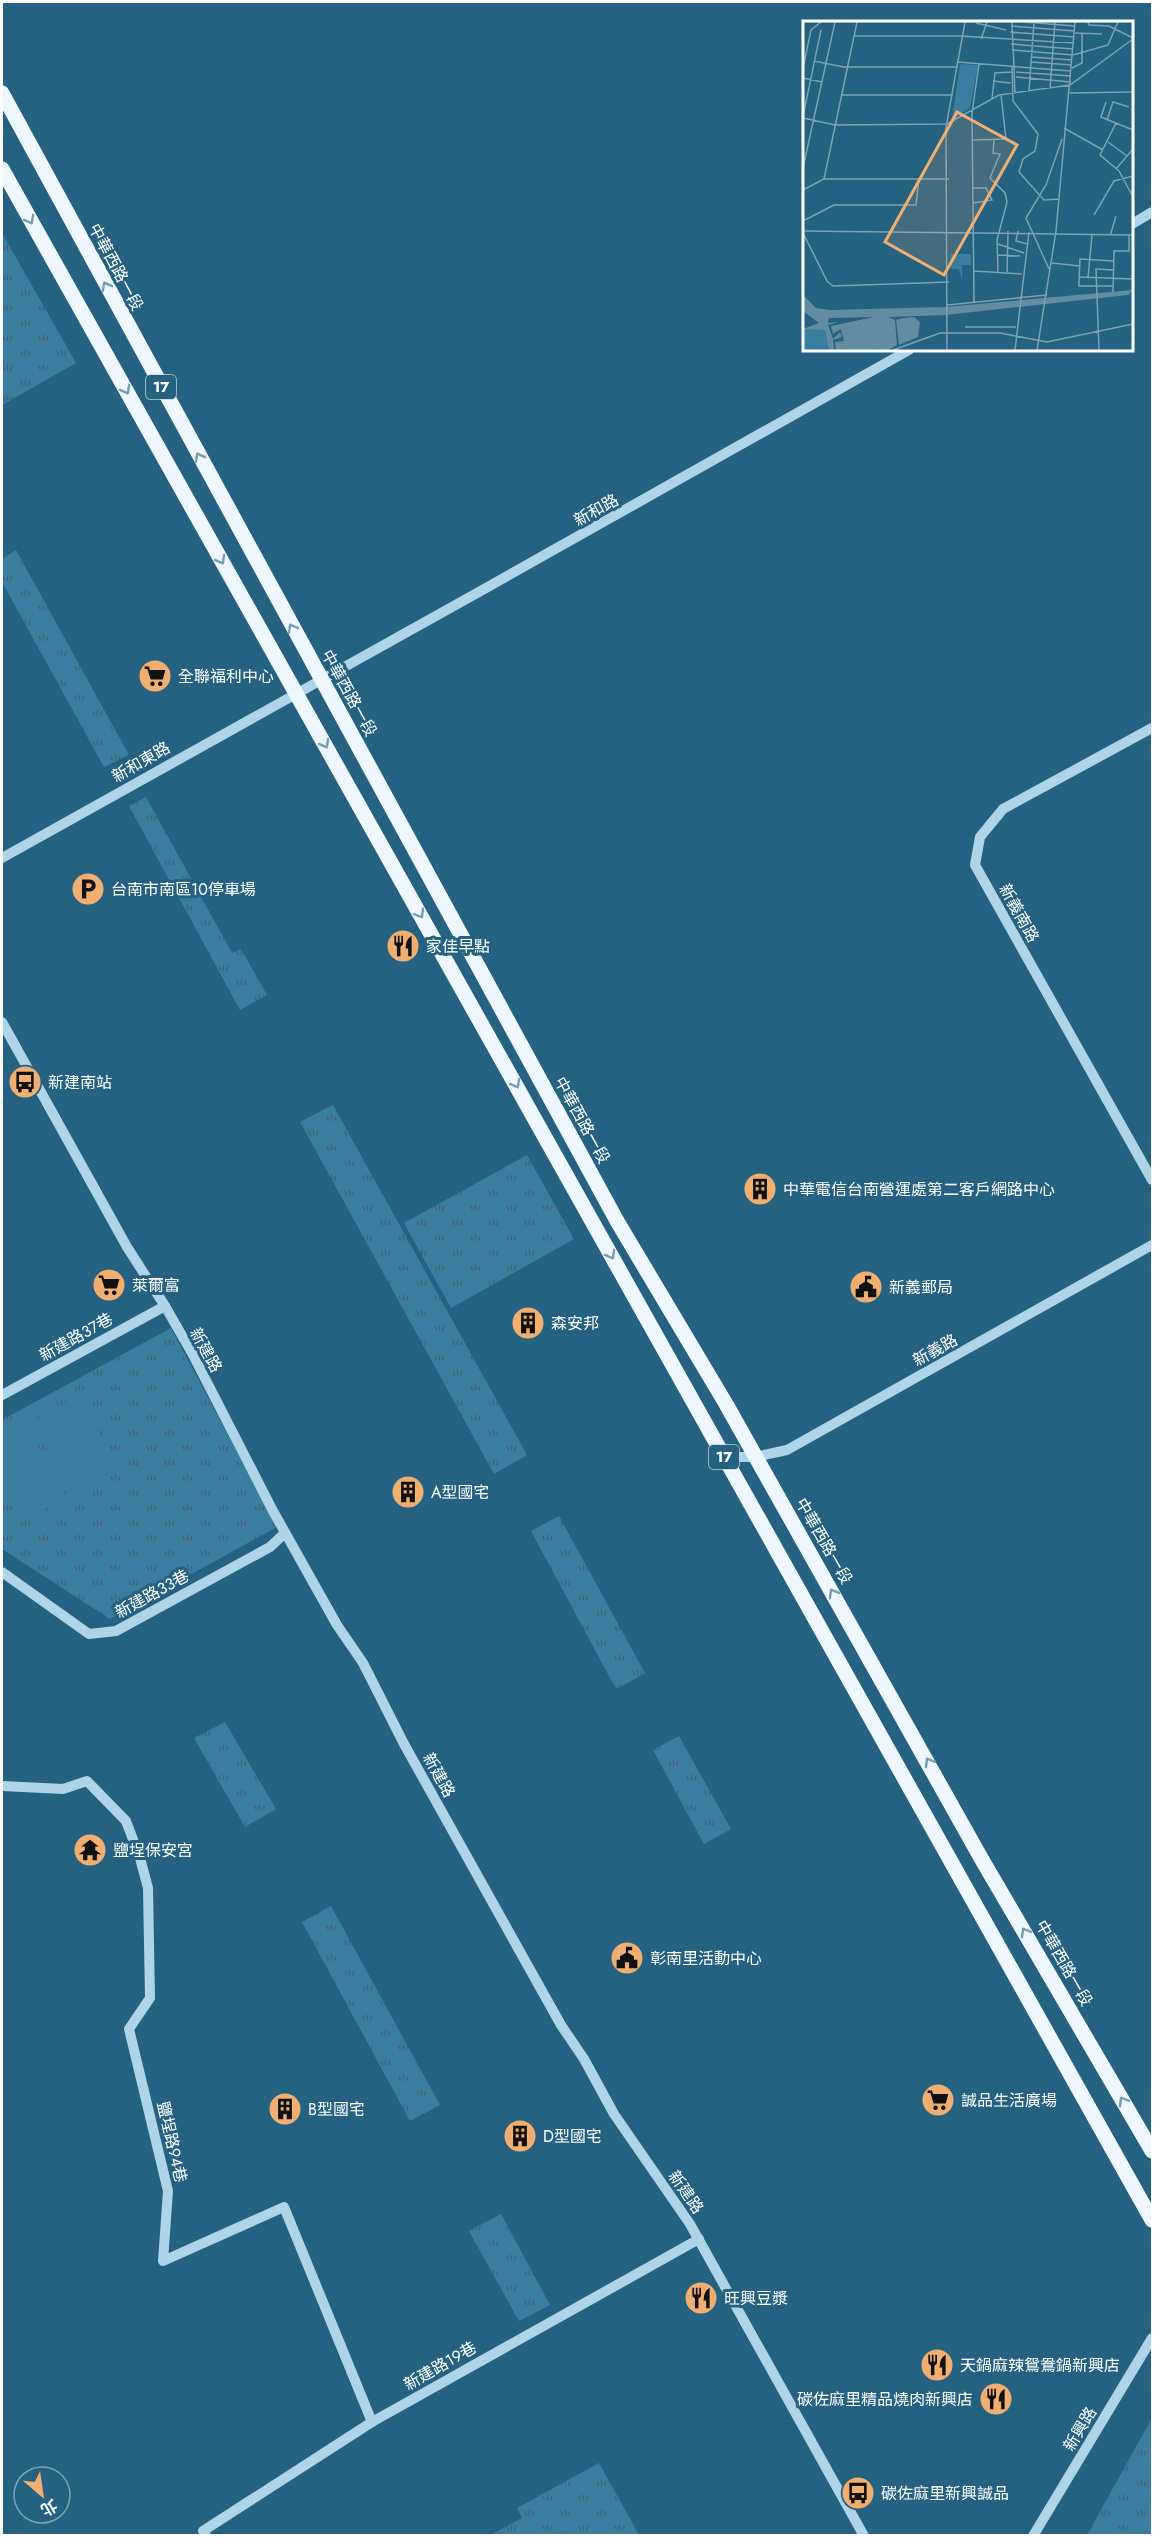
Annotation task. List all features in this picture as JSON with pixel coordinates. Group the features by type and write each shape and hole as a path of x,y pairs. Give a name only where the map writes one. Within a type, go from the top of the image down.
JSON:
{"main road":[{"name":"中華西路一段","path":"2,93 617,1221 755,1457 981,1858 1152,2151"},
{"name":"17","path":"2,169 1152,2220"}],"street":[{"path":"1133,223 1152,212"},
{"name":"新和路","path":"296,693 609,520 907,351"},
{"name":"新和東路","path":"2,858 296,693"},
{"name":"新義南路","path":"1152,728 1004,809 980,837 975,865 1152,1180"},
{"name":"新建路","path":"2,1022 122,1238 165,1305 285,1533 337,1624 363,1663 404,1744 561,2025 584,2059 614,2114 699,2239 864,2535"},
{"name":"新義路","path":"724,1457 755,1457 787,1450 1152,1245"},
{"name":"新建路37巷","path":"2,1395 165,1305"},
{"name":"新建路33巷","path":"2,1572 89,1634 116,1631 270,1547 285,1533"},
{"name":"鹽埕路94巷","path":"2,1786 63,1789 87,1781 126,1821 140,1857 148,1888 150,1998 129,2029 168,2192 163,2261 284,2207 372,2422"},
{"name":"新建路19巷","path":"204,2533 372,2422 699,2239"},
{"name":"新興路","path":"1033,2535 1152,2338"}],"green space":[{"path":"2,233 76,363 2,405"},
{"path":"16,550 129,755 104,767 2,582 2,559"},
{"path":"146,797 232,953 241,949 267,995 240,1010 129,806"},
{"path":"333,1105 527,1455 494,1474 300,1122"},
{"path":"527,1155 574,1239 451,1308 404,1223"},
{"path":"171,1328 277,1527 110,1619 2,1549 2,1420"},
{"path":"78,1396 119,1468 73,1493 33,1421"},
{"path":"26,1425 66,1497 21,1523 2,1488 2,1438"},
{"path":"559,1516 645,1673 616,1689 531,1531"},
{"path":"225,1722 276,1809 245,1827 194,1738"},
{"path":"679,1736 731,1829 704,1844 653,1750"},
{"path":"331,1906 440,2105 410,2121 302,1922"},
{"path":"501,2214 550,2305 519,2321 469,2231"},
{"path":"1152,2418 1152,2535 1087,2535"},
{"path":"599,2463 639,2535 490,2535 522,2518 517,2508"}],"place":[{"name":"全聯福利中心","path":"155,676"},
{"name":"台南市南區10停車場","path":"88,889"},
{"name":"家佳早點","path":"403,946"},
{"name":"新建南站","path":"25,1082"},
{"name":"中華電信台南營運處第二客戶網路中心","path":"760,1189"},
{"name":"萊爾富","path":"109,1285"},
{"name":"新義郵局","path":"866,1287"},
{"name":"森安邦","path":"528,1323"},
{"name":"A型國宅","path":"408,1492"},
{"name":"鹽埕保安宮","path":"90,1850"},
{"name":"彰南里活動中心","path":"627,1958"},
{"name":"誠品生活廣場","path":"938,2100"},
{"name":"B型國宅","path":"285,2109"},
{"name":"D型國宅","path":"520,2136"},
{"name":"旺興豆漿","path":"701,2298"},
{"name":"天鍋麻辣鴛鴦鍋新興店","path":"937,2365"},
{"name":"碳佐麻里精品燒肉新興店","path":"996,2399"},
{"name":"碳佐麻里新興誠品","path":"858,2493"}]}
